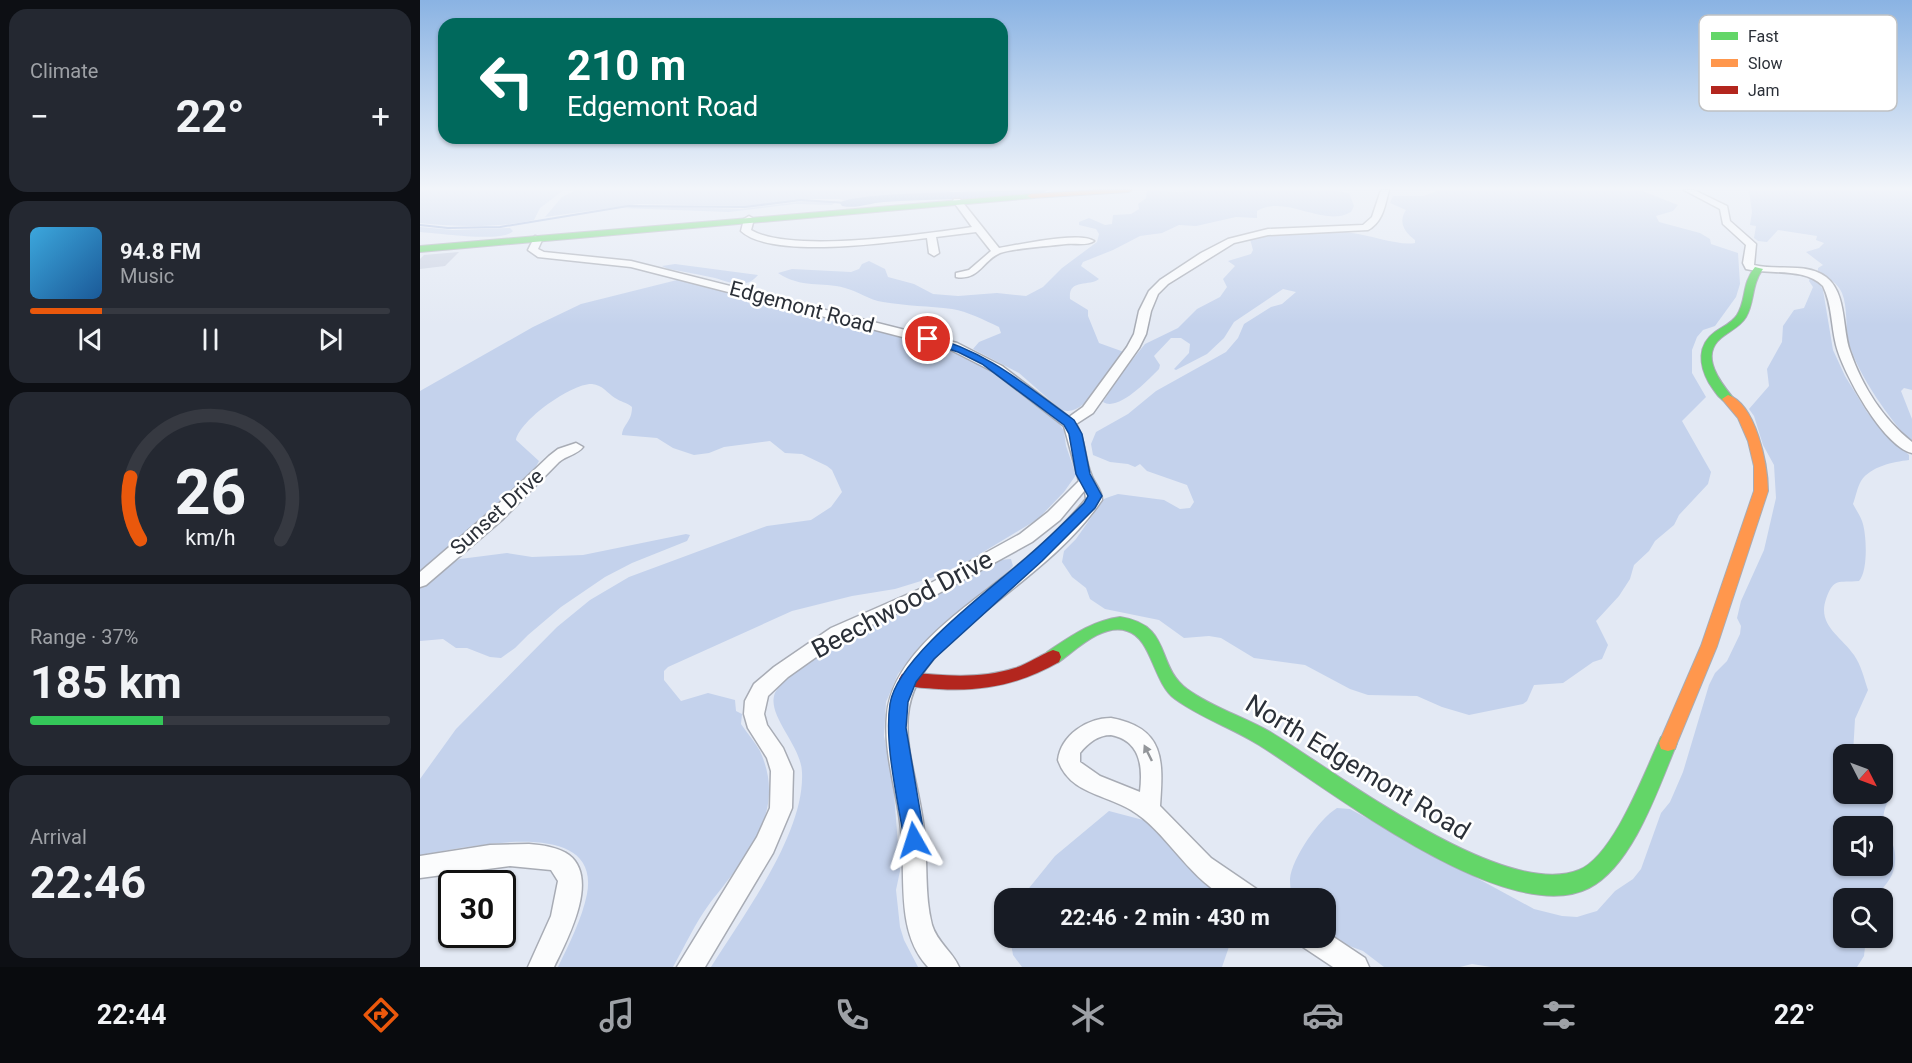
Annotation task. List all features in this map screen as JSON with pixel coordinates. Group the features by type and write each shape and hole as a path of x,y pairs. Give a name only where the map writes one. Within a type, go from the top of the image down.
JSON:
{"street":[{"path":"420,249 570,235"},
{"path":"749,235 769,241 821,244 937,235"},
{"path":"983,235 996,251"},
{"path":"946,967 926,944 915,906 912,817 897,714 908,679 933,649 1037,557 1090,505 1095,496 1081,465 1076,434 1069,423 1088,410 1133,348 1140,334 1150,298 1164,282 1214,249 1239,238 1255,235"},
{"path":"1741,235 1751,244 1749,265 1758,269 1802,272 1826,282 1832,292 1839,337 1849,366 1869,404 1894,434 1912,449"},
{"path":"931,236 934,253"},
{"name":"Edgemont Road","path":"538,238 533,250 542,255 607,260 642,266 953,346 998,369 1069,423"},
{"path":"960,275 976,269 996,251 1061,242 1089,241"},
{"name":"North Edgemont Road","path":"908,679 945,682 998,680 1012,677 1036,668 1100,628 1123,624 1132,625 1148,637 1155,648 1163,673 1174,689 1265,738 1377,812 1496,874 1537,885 1557,887 1573,884 1588,877 1602,867 1620,843 1661,759 1704,660 1740,550 1757,507 1762,484 1747,421 1716,388 1706,356 1709,343 1741,316 1747,284 1758,269"},
{"name":"Sunset Drive","path":"420,581 497,515 554,459 563,452 576,447"},
{"name":"Beechwood Drive","path":"690,967 765,845 781,808 782,771 776,754 758,728 754,714 755,701 761,690 781,672 837,633 926,593 1026,538 1054,516 1077,489 1087,482"},
{"path":"1149,810 1199,864 1234,888"},
{"path":"420,867 452,861 519,856 546,857 559,862 566,868 569,876 569,897 566,911 541,967"},
{"path":"1327,948 1356,967"}],"shaded area":[{"path":"459,235 506,235 484,237"},
{"path":"1099,235 1146,235 1083,262 1081,266 1099,279 1072,288 1070,299 1088,310 1088,316 1099,343 1124,352 1087,401 1069,411 1060,409 1019,373 973,349 979,342 1001,333 999,327 952,309 878,301 845,288 803,283 778,273 792,269 851,272 869,261 885,269 888,277 914,284 933,294 958,296 997,293 1026,296 1043,287 1062,268 1097,242"},
{"path":"1275,235 1364,235 1408,244 1415,243 1409,235 1704,235 1710,239 1711,244 1738,253 1740,284 1736,297 1715,326 1703,330 1697,337 1692,350 1692,373 1706,397 1682,421 1711,472 1708,484 1679,515 1674,525 1655,541 1649,551 1634,565 1630,579 1619,596 1596,621 1608,645 1602,659 1593,662 1563,683 1534,685 1527,701 1523,704 1469,715 1417,696 1368,695 1350,689 1305,665 1254,658 1221,638 1209,636 1184,638 1159,620 1105,609 1090,599 1086,588 1072,577 1062,562 1064,551 1076,539 1104,499 1118,494 1164,500 1180,509 1190,508 1194,502 1187,485 1147,471 1140,464 1135,467 1110,462 1093,455 1091,444 1096,432 1128,414 1156,391 1226,352 1238,338 1244,324 1271,307 1282,304 1296,292 1283,289 1234,322 1224,338 1207,354 1176,370 1174,369 1189,353 1190,344 1181,338 1171,338 1154,356 1160,365 1159,369 1148,380 1117,403 1103,402 1120,375 1145,344 1178,328 1197,309 1220,297 1227,287 1223,279 1235,266 1228,261 1251,254 1253,250 1250,239"},
{"path":"1754,235 1773,235 1767,242 1754,238"},
{"path":"1811,235 1912,235 1912,390 1904,388 1901,391 1912,419 1912,443 1885,410 1853,356 1847,331 1844,299 1840,289 1818,273 1818,268 1823,265 1806,252 1819,248 1824,243 1816,240 1817,236"},
{"path":"675,264 758,275 747,283 735,284 662,266"},
{"path":"1810,277 1817,279 1823,290 1833,350 1845,376 1881,430 1909,455 1909,460 1876,468 1861,481 1853,504 1864,527 1866,552 1864,570 1859,581 1834,584 1824,608 1827,623 1856,659 1868,690 1855,719 1854,744 1833,744 1833,804 1887,804 1884,816 1833,816 1833,876 1891,876 1884,888 1833,888 1833,948 1865,948 1864,956 1857,967 1491,967 1472,964 1460,967 1384,967 1363,951 1344,944 1336,938 1336,888 1290,888 1290,884 1292,870 1301,850 1322,821 1337,808 1350,809 1534,909 1562,916 1577,917 1597,911 1615,891 1633,879 1641,869 1661,813 1670,802 1683,772 1709,685 1715,673 1727,661 1740,634 1741,626 1737,618 1741,601 1764,550 1776,498 1774,465 1763,445 1754,416 1749,409 1769,386 1767,369 1782,342 1783,326 1794,310 1804,308 1813,287 1809,281"},
{"path":"681,279 848,325 931,343 962,354 1001,376 1058,422 1064,431 1066,446 1076,475 1064,492 1038,519 970,560 934,577 895,589 852,596 792,611 668,667 664,671 664,680 681,701 708,693 735,700 736,711 742,714 741,724 760,751 767,773 769,794 766,814 749,851 705,911 673,967 558,967 585,903 586,869 573,853 552,844 495,843 420,855 420,779 456,729 557,627 590,600 629,577 767,526 811,520 831,507 842,492 832,470 827,466 802,454 785,453 770,441 724,447 709,453 694,455 673,448 657,438 622,435 631,416 632,407 599,386 583,385 548,404 520,432 516,440 539,461 517,490 420,573 420,391 533,327 581,304"},
{"path":"690,535 687,541 632,563 605,577 561,607 501,658 490,657 467,648 456,648 443,639 420,641 420,587 444,567 460,559 507,553 532,557 583,555"},
{"path":"1011,559 1013,566 1002,578 987,588 906,664 898,674 886,702 884,736 893,780 900,871 896,890 900,927 918,967 711,967 770,873 794,821 800,796 802,772 796,752 780,723 774,705 774,696 783,683 802,667 857,634 959,584 990,565"},
{"path":"1109,811 1147,821 1212,888 1029,888 1055,856"},
{"path":"1893,844 1895,852 1893,870"},
{"path":"1012,948 1229,948 1222,967 1022,967 1013,955"}],"building":[{"path":"459,252 445,266 420,269 420,259 424,255"}],"traffic: fast":[{"path":"420,249 580,235"},
{"path":"1728,399 1712,378 1708,369 1706,352 1715,337 1741,317 1746,305 1750,281 1758,269"},
{"path":"1053,657 1099,628 1120,624 1130,625 1148,637 1166,676 1180,693 1210,711 1254,732 1374,810 1466,862 1510,879 1550,886 1583,880 1597,870 1610,856 1633,819 1668,743"}],"traffic: slow":[{"path":"1668,743 1709,646 1761,491 1760,466 1755,441 1744,418 1728,399"}],"traffic: jam":[{"path":"908,679 983,682 1019,674 1053,657"}],"route":[{"path":"914,840 897,728 899,702 908,679 928,654 1037,557 1090,505 1095,496 1083,474 1076,434 1069,423 998,369 962,350 928,339"}]}
